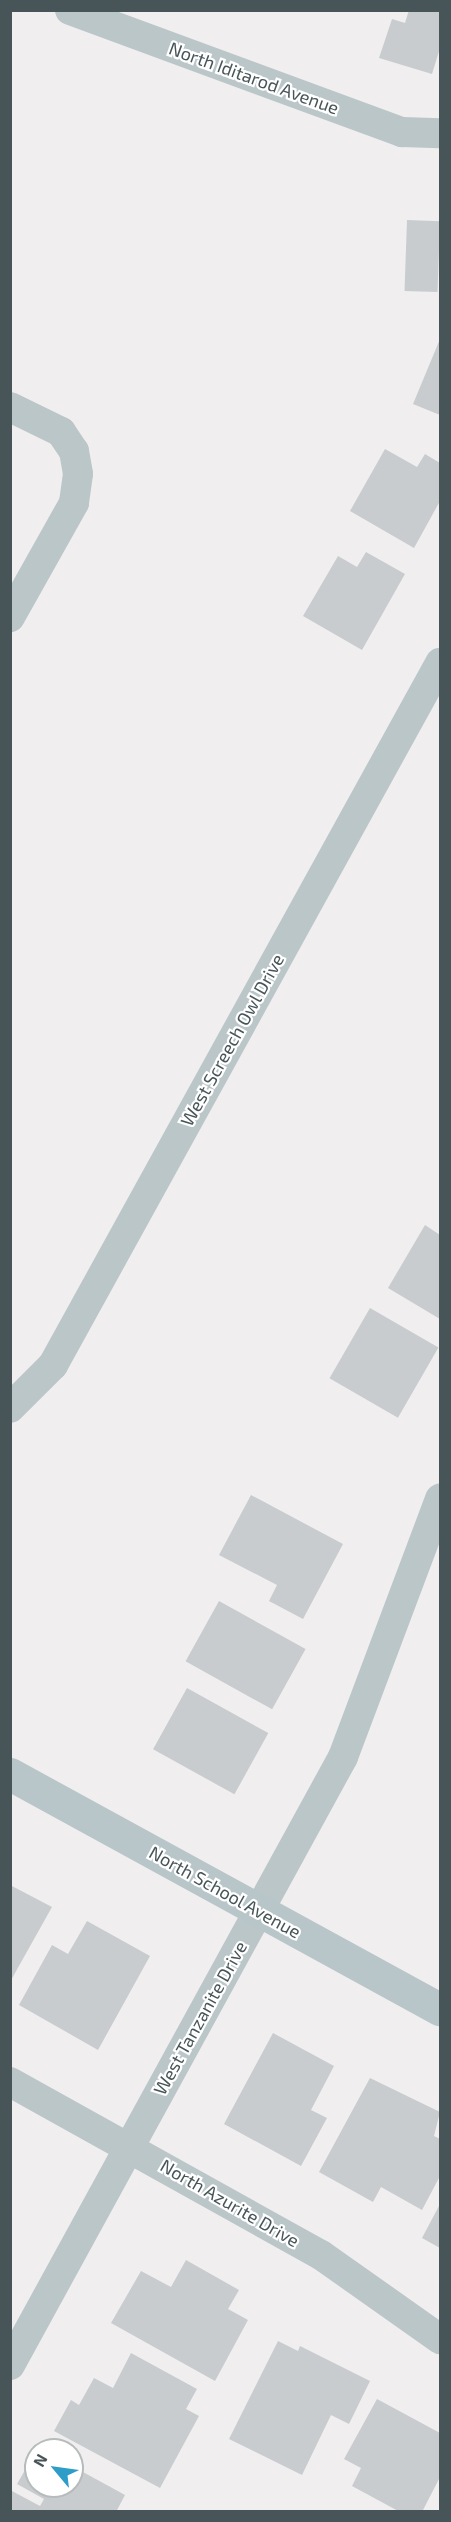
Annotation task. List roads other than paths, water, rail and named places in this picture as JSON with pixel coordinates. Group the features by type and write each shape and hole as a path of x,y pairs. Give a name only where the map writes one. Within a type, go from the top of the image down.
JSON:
{"street":[{"name":"North Iditarod Avenue","path":"70,10 402,132 441,133"},
{"path":"10,407 61,432 74,451 74,503 10,617"},
{"name":"West Screech Owl Drive","path":"10,1408 53,1365 441,663"},
{"name":"West Tanzanite Drive","path":"10,2365 343,1757 441,1498"},
{"name":"North School Avenue","path":"10,1774 441,2009"},
{"name":"North Azurite Drive","path":"10,2082 129,2146 321,2255 441,2339"}]}
